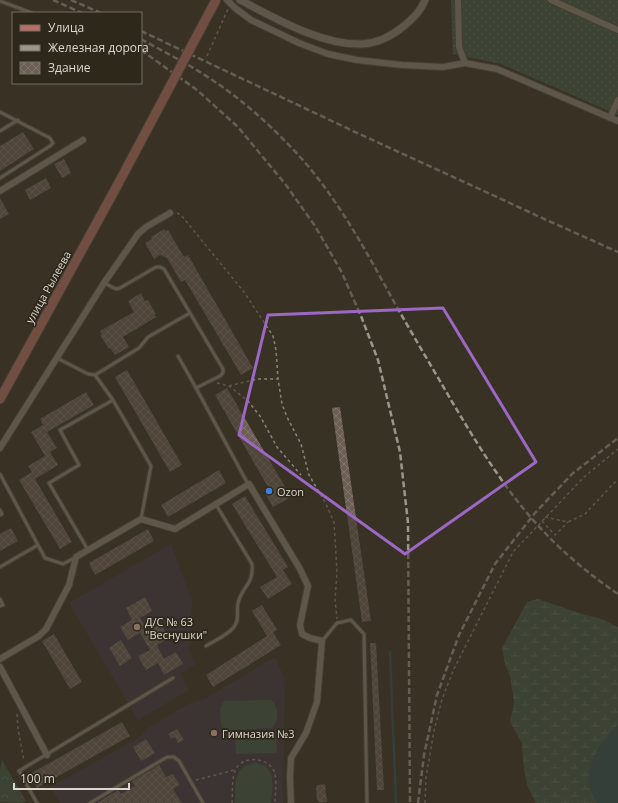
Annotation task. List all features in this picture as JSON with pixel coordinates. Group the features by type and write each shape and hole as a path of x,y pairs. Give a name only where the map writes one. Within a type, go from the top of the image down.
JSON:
{"main road":[{"name":"улица Рылеева","path":"0,399 117,186 216,0"}],"street":[{"path":"240,0 303,31 340,42 364,44 388,37 400,29 413,19 423,7 425,0"},
{"path":"458,0 459,47 465,63"},
{"path":"551,0 618,30"},
{"path":"228,2 251,20 270,30 299,44 328,54 357,60 402,65 443,67 465,63 497,69 618,121"},
{"path":"610,118 618,100"},
{"path":"0,191 83,140"},
{"path":"0,448 104,283 141,230 170,213"},
{"path":"0,659 39,636 46,629 69,585 76,557 141,519 175,529 215,503 249,484 300,569 308,586 300,625 302,634 322,641 317,702 306,733 291,758 291,803"},
{"path":"0,669 47,755"}],"lane":[{"path":"0,0 30,12"},
{"path":"0,112 18,120 50,138 53,143 0,178"},
{"path":"0,131 18,120"},
{"path":"104,283 120,288 156,267 160,266 164,269 223,369 223,373 220,376 196,388"},
{"path":"57,358 88,374 95,375 139,348 148,337 190,313"},
{"path":"178,356 249,484"},
{"path":"95,375 113,400 151,466 141,519"},
{"path":"88,550 49,483 79,465 60,430 113,400"},
{"path":"0,474 46,558 63,564 76,557"},
{"path":"206,646 233,629 237,624 238,602 253,573 252,564 215,503"},
{"path":"0,510 2,514 0,515"},
{"path":"0,566 38,545"},
{"path":"0,599 3,605 0,606"},
{"path":"322,641 337,623 351,620 364,634 367,803"},
{"path":"38,803 19,770 47,755 173,678"},
{"path":"90,803 168,757 174,757 179,761 203,803"}],"path":[{"path":"207,56 228,2"},
{"path":"170,213 176,212 181,215 244,292 273,336 282,404 301,444 308,475 326,504 334,522 337,572 335,600 337,623"},
{"path":"208,382 229,386 258,379 278,379"},
{"path":"229,386 248,401 260,416 277,447 301,475"},
{"path":"425,803 426,777 434,731 442,699 448,683 513,552 584,477 618,449"},
{"path":"542,521 555,535 568,522 585,514 614,483 618,481"},
{"path":"545,517 568,522"},
{"path":"19,702 16,713 26,767"},
{"path":"232,803 235,769 244,761 252,759 267,762 273,769 275,782 274,803"},
{"path":"190,782 235,769"}],"highlighted area":[{"path":"443,308 536,462 405,554 239,435 268,315"}],"shaded area":[{"name":"Д/С № 63 \"Веснушки\"","path":"171,544 192,601 189,652 196,664 180,674 189,690 138,720 69,603"},
{"name":"Гимназия №3","path":"275,657 285,679 283,803 60,803 50,787 140,737 148,728 190,703 205,699"}],"green space":[{"path":"451,0 618,0 618,115 501,64 453,54"},
{"path":"538,599 585,615 599,618 618,627 618,803 536,803 527,785 523,762 522,743 510,722 514,702 510,676 505,664 502,648 527,602"},
{"path":"271,700 276,706 277,710 276,722 272,728 229,730 224,729 221,726 220,708 224,701"},
{"path":"276,732 277,753 236,754 235,733"},
{"path":"2,760 26,801 22,803 0,802 0,769"},
{"path":"254,763 262,765 270,772 272,777 271,803 235,803 236,784 239,773 247,765"}],"water":[{"path":"618,725 618,803 597,803 589,782 589,771 597,751"}],"building":[{"path":"23,132 34,149 0,171 0,146"},
{"path":"64,159 71,173 62,178 54,164"},
{"path":"46,178 51,188 30,200 25,190"},
{"path":"0,198 9,214 0,219"},
{"path":"164,229 166,231 168,230 184,257 188,255 253,368 241,375 185,280 181,282 167,258 160,255 154,259 145,243 152,239 151,237"},
{"path":"141,293 145,301 148,300 156,314 154,315 156,317 123,337 129,347 115,355 100,335 102,334 100,331 134,312 128,301"},
{"path":"127,370 182,465 170,472 115,377"},
{"path":"227,388 291,497 273,507 263,490 268,487 215,395"},
{"path":"86,392 94,405 47,432 57,448 50,452 58,465 35,479 72,542 60,549 19,480 32,472 28,466 45,456 31,432 43,425 40,419"},
{"path":"340,407 371,621 362,622 332,408"},
{"path":"219,470 226,483 168,517 161,505"},
{"path":"245,496 288,567 283,570 292,584 268,599 260,587 277,577 232,504"},
{"path":"11,528 18,541 0,551 0,534"},
{"path":"148,529 154,541 95,575 89,563"},
{"path":"145,597 152,611 140,618 148,631 161,624 169,638 157,645 164,659 176,652 183,664 164,675 158,663 146,670 138,656 150,650 140,633 128,640 120,627 132,620 126,608"},
{"path":"262,605 277,630 273,632 281,645 213,687 206,675 267,636 252,611"},
{"path":"54,634 82,682 70,689 42,641"},
{"path":"121,640 132,658 120,666 109,648"},
{"path":"370,643 376,643 384,790 377,790"},
{"path":"122,722 130,736 37,788 30,774"},
{"path":"177,729 184,740 178,743 175,737 171,739 168,734"},
{"path":"146,739 155,753 141,761 133,747"},
{"path":"159,765 166,777 173,774 180,785 173,789 182,803 97,803 118,790 121,794 135,786 132,781"},
{"path":"325,784 327,802 320,803 317,800 316,788 318,785"}],"waterway":[{"path":"390,652 396,803"}],"railway":[{"path":"53,0 80,12"},
{"path":"71,0 99,12"},
{"path":"142,31 351,130 618,252"},
{"path":"142,40 180,60 230,92 280,135 302,159 340,209 373,263 451,400 483,453 507,487 532,519 562,550 599,581 618,594"},
{"path":"142,51 197,90 238,127 286,185 315,226 341,271 378,360 400,452 408,523 410,803"},
{"path":"418,803 424,755 437,695 459,635 495,564 535,513 572,474 618,438"}],"place":[{"name":"Ozon","path":"269,491"},
{"name":"Д/С № 63 \"Веснушки\"","path":"137,627"},
{"name":"Гимназия №3","path":"214,733"}]}
